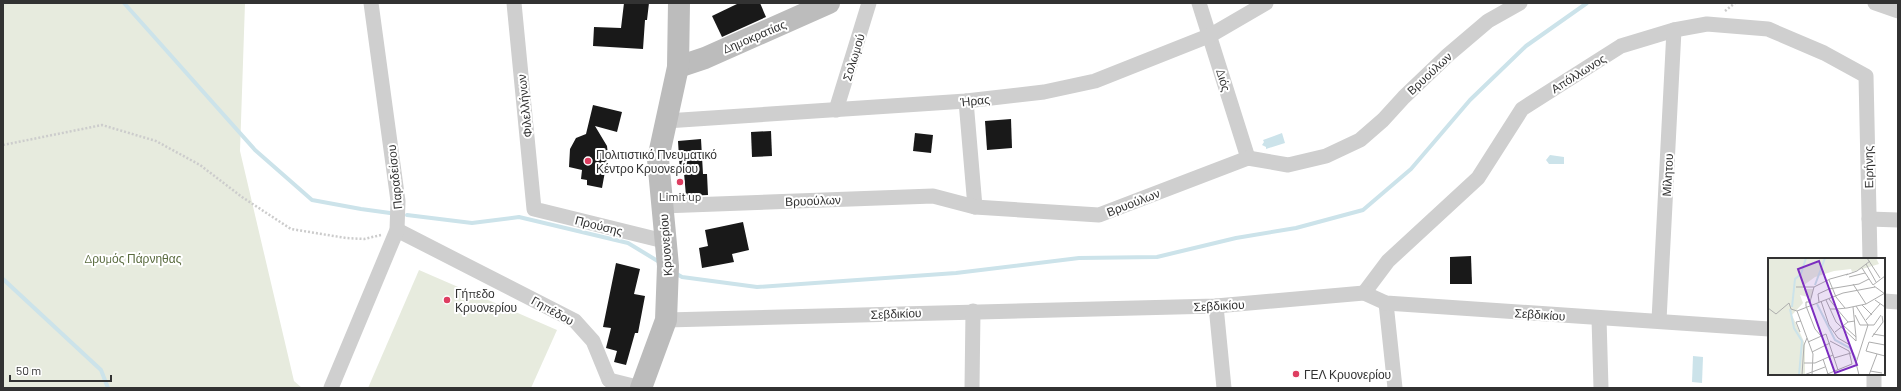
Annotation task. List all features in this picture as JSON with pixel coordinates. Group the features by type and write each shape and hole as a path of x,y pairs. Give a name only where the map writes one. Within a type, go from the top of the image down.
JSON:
{"main road":[{"name":"Κρυονερίου","path":"641,388 666,320 668,266 664,241 658,159 678,67 679,3"},
{"name":"Δημοκρατίας","path":"678,67 705,58 829,3"}],"street":[{"name":"Παραδείσου","path":"331,388 397,230 398,201 371,3"},
{"name":"Φιλελλήνων","path":"514,3 534,209"},
{"name":"Σολωμού","path":"836,110 869,3"},
{"name":"Διός","path":"1199,3 1211,36 1248,158"},
{"name":"Ήρας","path":"666,121 966,101 1044,92 1095,81 1211,36 1266,3"},
{"name":"Βρυούλων","path":"662,206 933,196 975,206 1099,215 1248,158 1288,165 1326,156 1360,140 1383,120 1404,97 1448,55 1488,21 1520,3"},
{"path":"1875,3 1898,11"},
{"name":"Απόλλωνος","path":"1364,293 1388,261 1478,178 1522,109 1621,46 1674,30 1707,24 1768,29 1824,53 1866,76"},
{"name":"Μίλητου","path":"1659,320 1674,30"},
{"name":"Ειρήνης","path":"1866,76 1870,258"},
{"path":"966,101 975,206"},
{"name":"Προύσης","path":"534,209 664,241"},
{"path":"1869,219 1898,220"},
{"name":"Γηπέδου","path":"397,230 575,321 593,341 606,384 641,388"},
{"name":"Σεβδικίου","path":"666,320 1216,306 1364,293 1386,303 1599,318 1659,320 1768,329"},
{"path":"1885,301 1898,302"},
{"path":"1386,303 1395,388"},
{"path":"1216,306 1224,388"},
{"path":"972,388 973,311"},
{"path":"1599,318 1601,388"},
{"path":"1874,375 1874,388"}],"path":[{"path":"3,146 102,125 156,141 200,165 242,197 291,229 346,238 364,239 397,230"}],"green space":[{"name":"Δρυμός Πάρνηθας","path":"3,3 245,3 240,151 294,381 302,388 3,388"},
{"name":"Γήπεδο Κρυονερίου","path":"419,270 557,330 531,388 368,388"}],"water":[{"path":"1282,133 1285,143 1266,149 1266,147 1262,145 1264,142 1263,140"},
{"path":"1550,155 1564,157 1564,164 1549,164 1546,160"},
{"path":"1693,356 1703,357 1702,383 1692,382"}],"building":[{"path":"624,3 649,3 647,20 645,20 643,49 593,46 594,27 621,28"},
{"path":"739,3 760,3 766,17 722,37 712,16"},
{"name":"Πολιτιστικό Πνευματικό Κέντρο Κρυονερίου","path":"593,105 622,112 617,132 595,126 607,146 608,155 602,188 587,185 587,180 581,179 582,170 569,167 570,149 576,138 586,134"},
{"path":"1011,119 1012,148 987,150 985,121"},
{"path":"771,131 772,156 752,157 751,132"},
{"path":"915,133 933,135 931,153 913,151"},
{"path":"701,139 703,174 707,174 708,195 686,196 684,173 680,173 678,141"},
{"path":"743,222 749,250 732,254 734,262 702,268 699,248 708,246 705,230"},
{"path":"1471,256 1472,284 1450,284 1450,257"},
{"path":"616,263 640,269 634,294 645,296 638,333 635,333 626,365 614,362 617,351 606,348 611,328 603,327"}],"waterway":[{"path":"124,3 255,150 312,200 390,213"},
{"path":"675,273 682,277 757,287 956,273 1079,258 1157,257 1236,238 1296,228 1363,210 1411,169 1470,100 1526,46 1587,3"},
{"path":"407,215 472,223 519,217 628,243 661,263"},
{"path":"3,279 101,370 108,388"}],"place":[{"name":"Πολιτιστικό Πνευματικό Κέντρο Κρυονερίου","path":"588,161"},
{"name":"Limit up","path":"680,182"},
{"name":"Γήπεδο Κρυονερίου","path":"447,300"},
{"name":"ΓΕΛ Κρυονερίου","path":"1296,374"}]}
